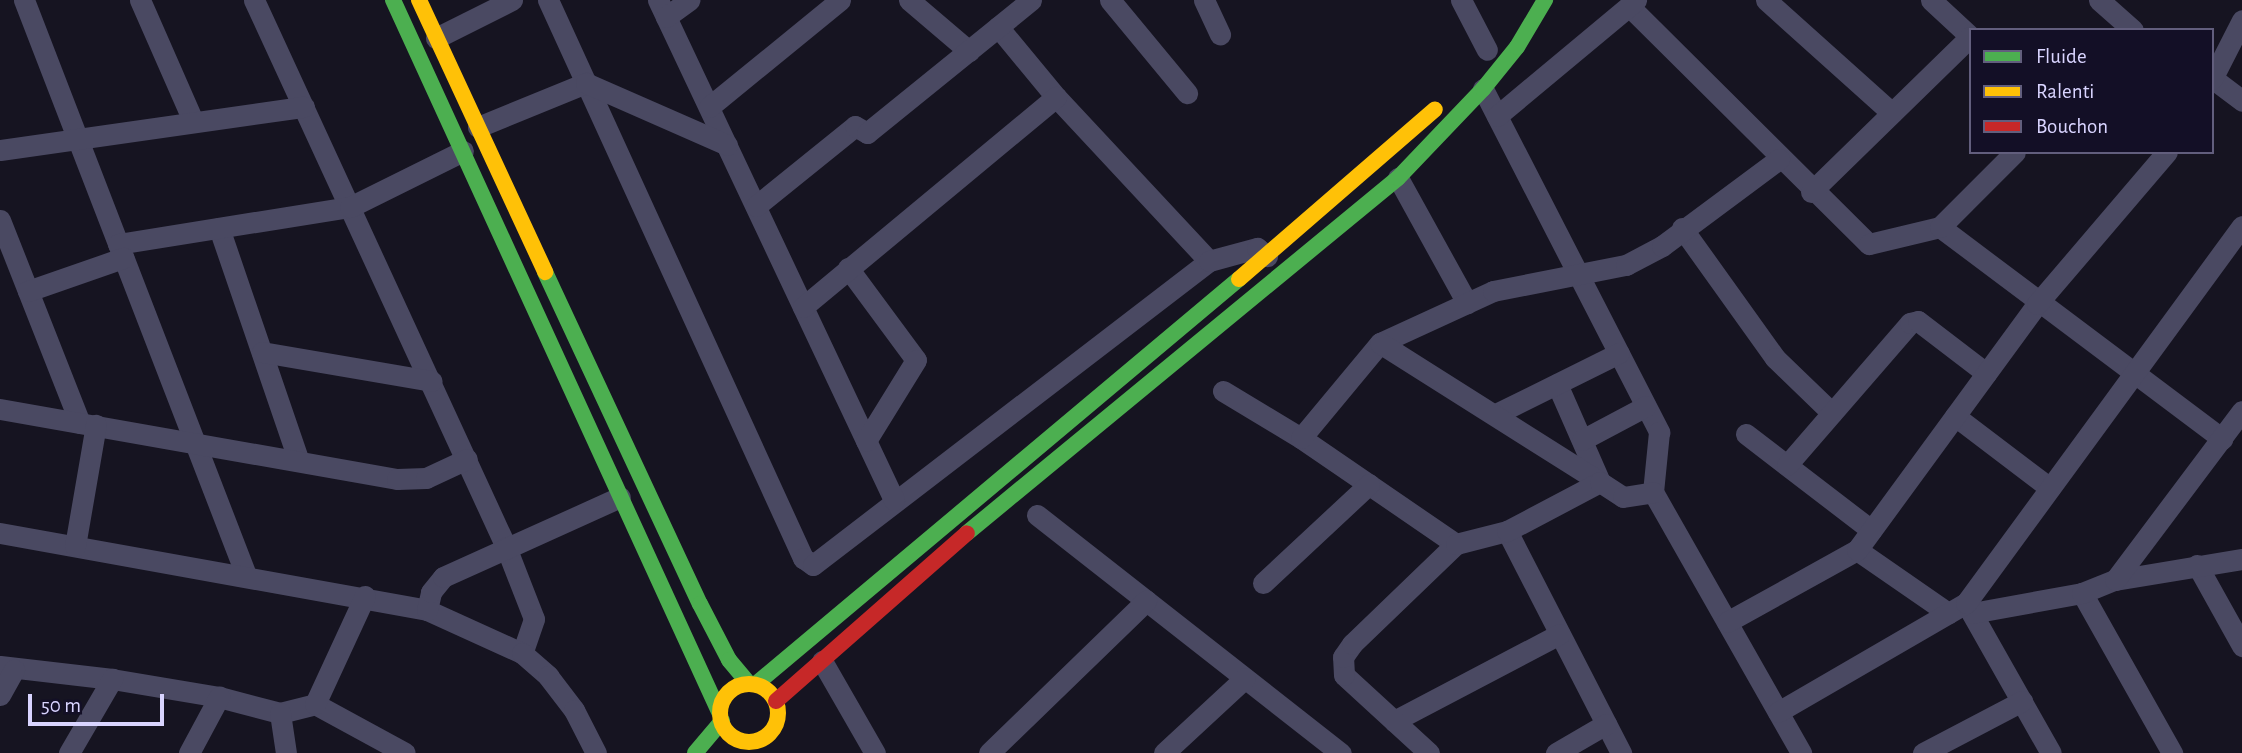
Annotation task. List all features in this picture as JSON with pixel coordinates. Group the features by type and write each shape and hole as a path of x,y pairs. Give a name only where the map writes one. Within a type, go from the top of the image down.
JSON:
{"main road":[{"path":"393,0 721,718 741,740"},
{"path":"419,0 700,604 729,660 752,684 776,701 778,712 771,732 763,738 741,740 730,753"},
{"path":"776,701 946,550 1398,178 1483,89 1517,47 1545,0"},
{"path":"695,753 721,718 728,693 752,684 1267,256 1448,95"}],"street":[{"path":"24,0 80,138 246,575"},
{"path":"140,0 193,121"},
{"path":"254,0 432,381 506,547 534,619 522,653"},
{"path":"436,38 512,0"},
{"path":"548,0 803,558 813,565 824,560 894,500 1209,261 1257,248 1267,256"},
{"path":"689,0 662,8 894,500"},
{"path":"709,107 840,0"},
{"path":"909,0 969,51"},
{"path":"756,206 855,126 867,133 1031,0"},
{"path":"1110,0 1187,93"},
{"path":"1204,0 1220,34"},
{"path":"1461,0 1487,49"},
{"path":"1766,0 1892,113"},
{"path":"1930,0 1969,36"},
{"path":"2099,0 2131,28"},
{"path":"1497,116 1633,3 1779,159 1869,244 1940,227 2013,154"},
{"path":"2214,74 2242,20"},
{"path":"998,27 1056,97 1209,261"},
{"path":"1811,191 1969,38"},
{"path":"2214,80 2242,101"},
{"path":"478,127 586,83 727,145"},
{"path":"1483,89 1659,432 1653,492 1778,712 1794,751"},
{"path":"803,307 1056,97"},
{"path":"0,150 303,107"},
{"path":"28,290 121,251 219,228 350,207 463,151"},
{"path":"1727,622 1857,550 2037,304 2165,154"},
{"path":"1301,438 1380,343 1493,291 1577,271 1626,265 1662,246 1682,228 1779,159"},
{"path":"1398,178 1467,303"},
{"path":"0,220 88,424 75,546"},
{"path":"1962,610 2242,226"},
{"path":"1940,227 2037,304 2222,439"},
{"path":"219,228 299,461"},
{"path":"1682,228 1775,358 1832,412"},
{"path":"848,268 916,360 866,441"},
{"path":"1787,465 1900,333 1918,321 1986,373"},
{"path":"1380,343 1623,496 1653,492"},
{"path":"262,352 432,381"},
{"path":"1496,414 1619,353"},
{"path":"1557,384 1600,482"},
{"path":"1223,391 1301,438 1456,544"},
{"path":"1582,440 1646,406"},
{"path":"0,409 397,479 426,478 467,459"},
{"path":"2115,580 2242,411"},
{"path":"1955,416 2050,488"},
{"path":"1746,434 1871,530"},
{"path":"1429,753 1344,675 1343,657 1456,544 1507,531 1600,482"},
{"path":"1263,583 1369,484"},
{"path":"427,610 431,592 443,577 620,497"},
{"path":"1037,515 1341,753"},
{"path":"1507,531 1621,753"},
{"path":"0,533 365,596 427,610 522,653 548,676 574,710 596,753"},
{"path":"1857,550 1962,610 2022,701 2051,753"},
{"path":"1778,712 1962,610 2082,593 2115,580 2242,559"},
{"path":"2197,565 2242,646"},
{"path":"2082,593 2172,753"},
{"path":"315,704 365,596"},
{"path":"989,753 1146,601"},
{"path":"1394,721 1560,634"},
{"path":"822,661 874,753"},
{"path":"0,695 7,668 112,679 219,697 280,713 315,704 405,753"},
{"path":"1164,753 1245,678"},
{"path":"69,753 112,679"},
{"path":"190,753 219,697"},
{"path":"1923,753 1947,748 2022,701"},
{"path":"280,713 286,753"},
{"path":"1556,753 1606,724"}],"traffic: fast":[{"path":"393,0 720,714"},
{"path":"967,533 1398,178 1483,89 1517,47 1545,0"},
{"path":"545,272 700,604 729,660 749,684"},
{"path":"756,684 1239,279"},
{"path":"695,753 722,721"}],"traffic: slow":[{"path":"419,0 545,272"},
{"path":"1239,279 1435,109"},
{"path":"749,684 765,689 773,697 778,713 773,729 765,737 749,742 733,737 725,729 720,713 725,697 733,689 749,684"}],"traffic: jam":[{"path":"776,701 967,533"}]}
